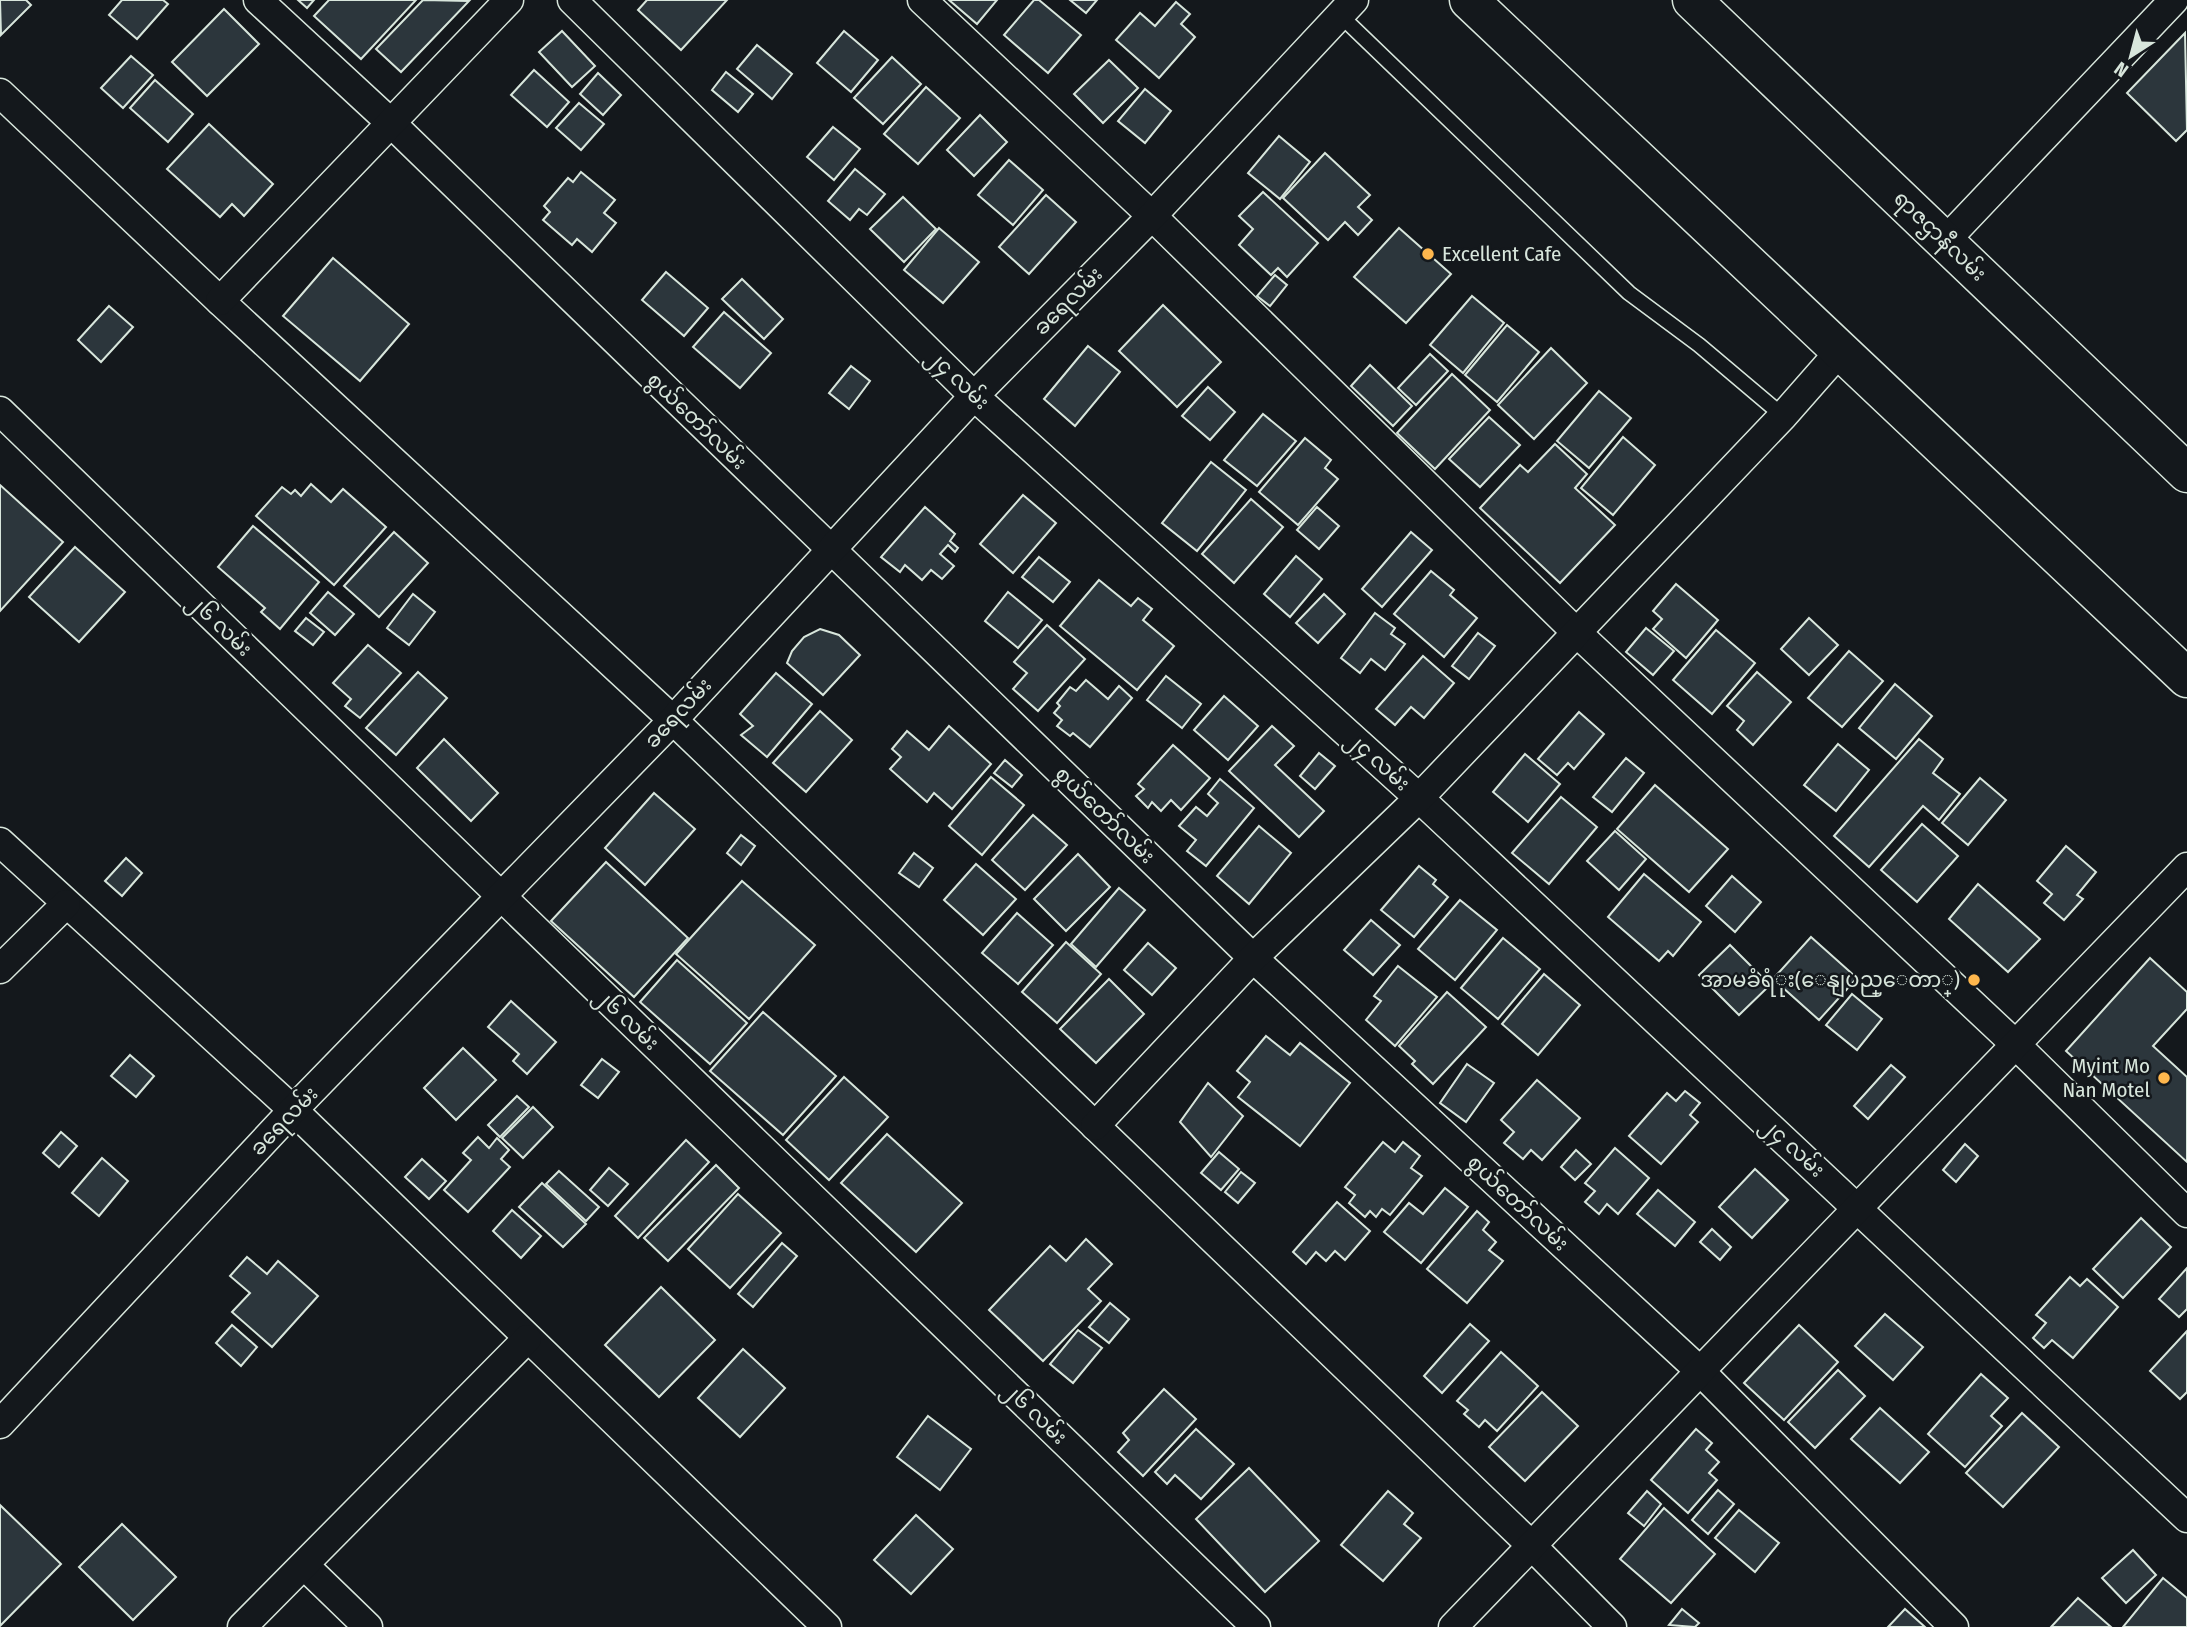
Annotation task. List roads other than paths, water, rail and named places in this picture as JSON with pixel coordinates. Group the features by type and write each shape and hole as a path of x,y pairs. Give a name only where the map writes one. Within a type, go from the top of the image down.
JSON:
{"main road":[{"path":"1469,0 2187,678"},
{"name":"ရာဇဌာနီလမ်း","path":"1692,0 2187,473"}],"street":[{"name":"စွယ်တော်လမ်း","path":"258,0 391,123 1253,957 1700,1371 1954,1627"},
{"path":"220,301 509,0"},
{"name":"၂၄ လမ်း","path":"572,0 974,396 1419,798 2187,1518"},
{"path":"922,0 1152,216 1575,631 2016,1045 2187,1213"},
{"path":"1945,242 2174,0"},
{"name":"ခရေလမ်း","path":"0,1424 293,1111 673,720 974,396 1152,216 1347,8"},
{"path":"0,93 220,301 673,720 1532,1546 1612,1627"},
{"path":"1095,1126 1253,957 1419,798 1575,631 1783,416 1841,350"},
{"name":"၂၆ လမ်း","path":"0,411 1256,1627"},
{"path":"0,842 293,1111 827,1627"},
{"path":"1453,1627 2187,867"},
{"path":"0,970 66,904"},
{"path":"243,1627 527,1339"},
{"path":"305,1566 368,1627"}],"lane":[{"path":"1347,8 1629,293 1699,345 1783,416"}],"place":[{"name":"Excellent Cafe","path":"1428,254"},
{"name":"အာမခံရံုး(ေနျပည္ေတာ္)","path":"1974,980"},
{"name":"Myint Mo Nan Motel","path":"2164,1078"}]}
